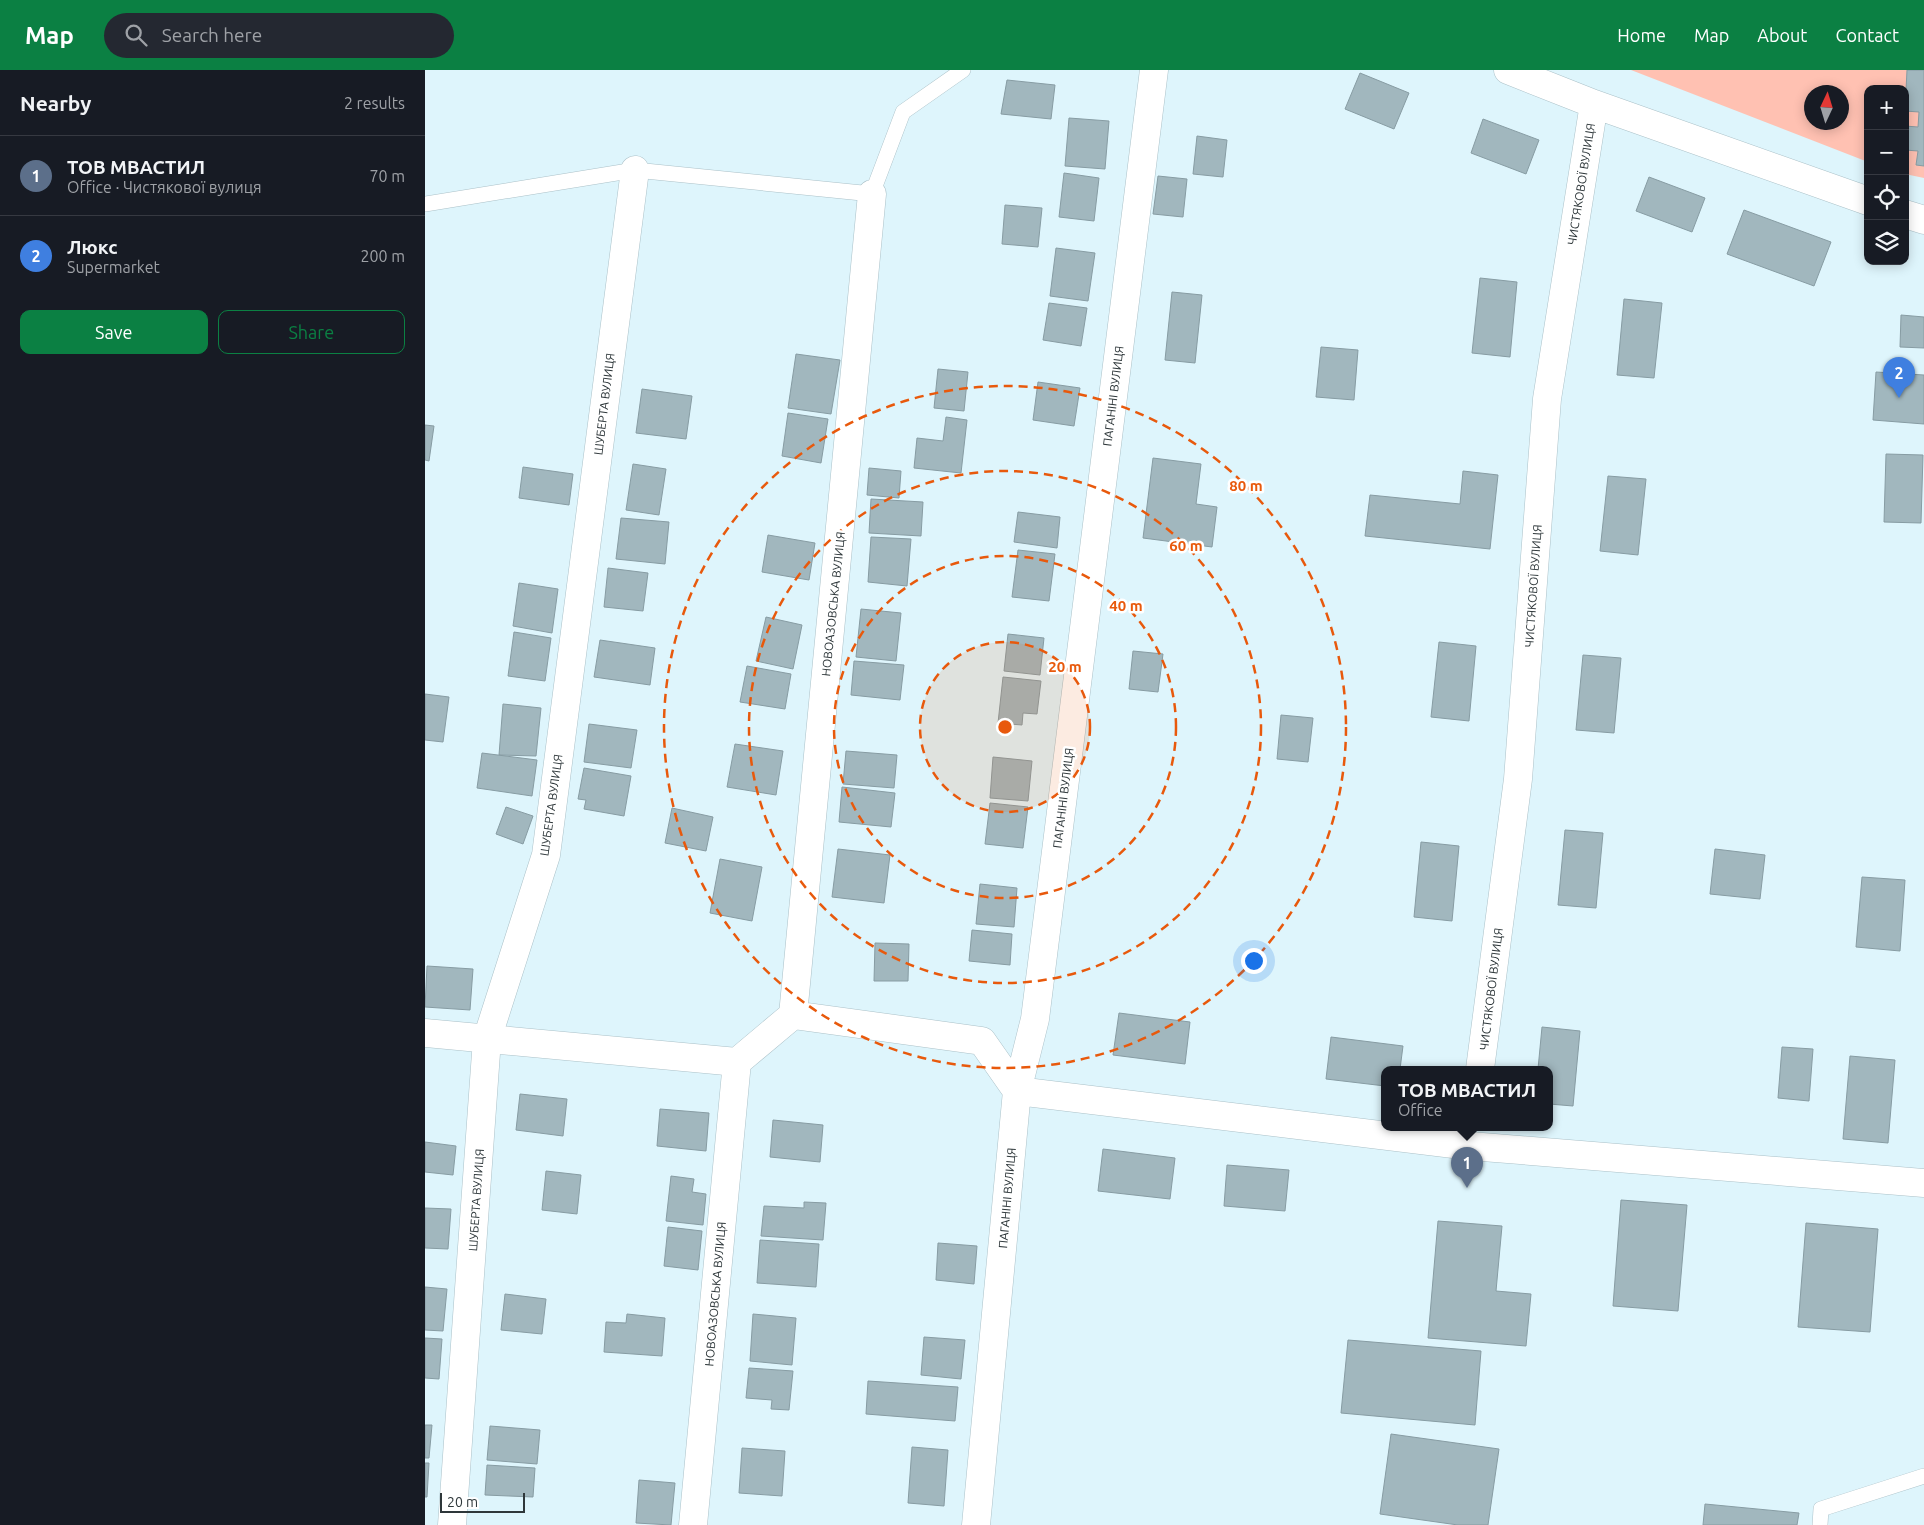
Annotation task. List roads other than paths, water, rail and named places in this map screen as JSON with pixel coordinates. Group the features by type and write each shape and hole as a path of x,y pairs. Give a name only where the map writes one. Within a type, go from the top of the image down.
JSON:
{"street":[{"name":"ПАГАНІНІ ВУЛИЦЯ","path":"976,1525 1017,1091 1035,1019 1154,70"},
{"path":"1508,70 1594,104 1864,199"},
{"name":"ЧИСТЯКОВОЇ ВУЛИЦЯ","path":"1480,1066 1518,779 1547,399 1594,104"},
{"name":"ШУБЕРТА ВУЛИЦЯ","path":"452,1525 487,1040 545,855 635,170"},
{"name":"НОВОАЗОВСЬКА ВУЛИЦЯ","path":"793,1015 872,194"},
{"path":"1909,215 1924,220"},
{"path":"425,1033 737,1062 793,1015 982,1041 1017,1091 1381,1127"},
{"name":"НОВОАЗОВСЬКА ВУЛИЦЯ","path":"693,1525 737,1062"},
{"path":"1421,1131 1924,1183"}],"lane":[{"path":"425,204 635,170 872,194 903,112 963,70"},
{"path":"1820,1525 1821,1509 1924,1476"}],"place":[{"name":"Люкс","path":"1899,398"},
{"name":"ТОВ МВАСТИЛ","path":"1467,1188"}]}
